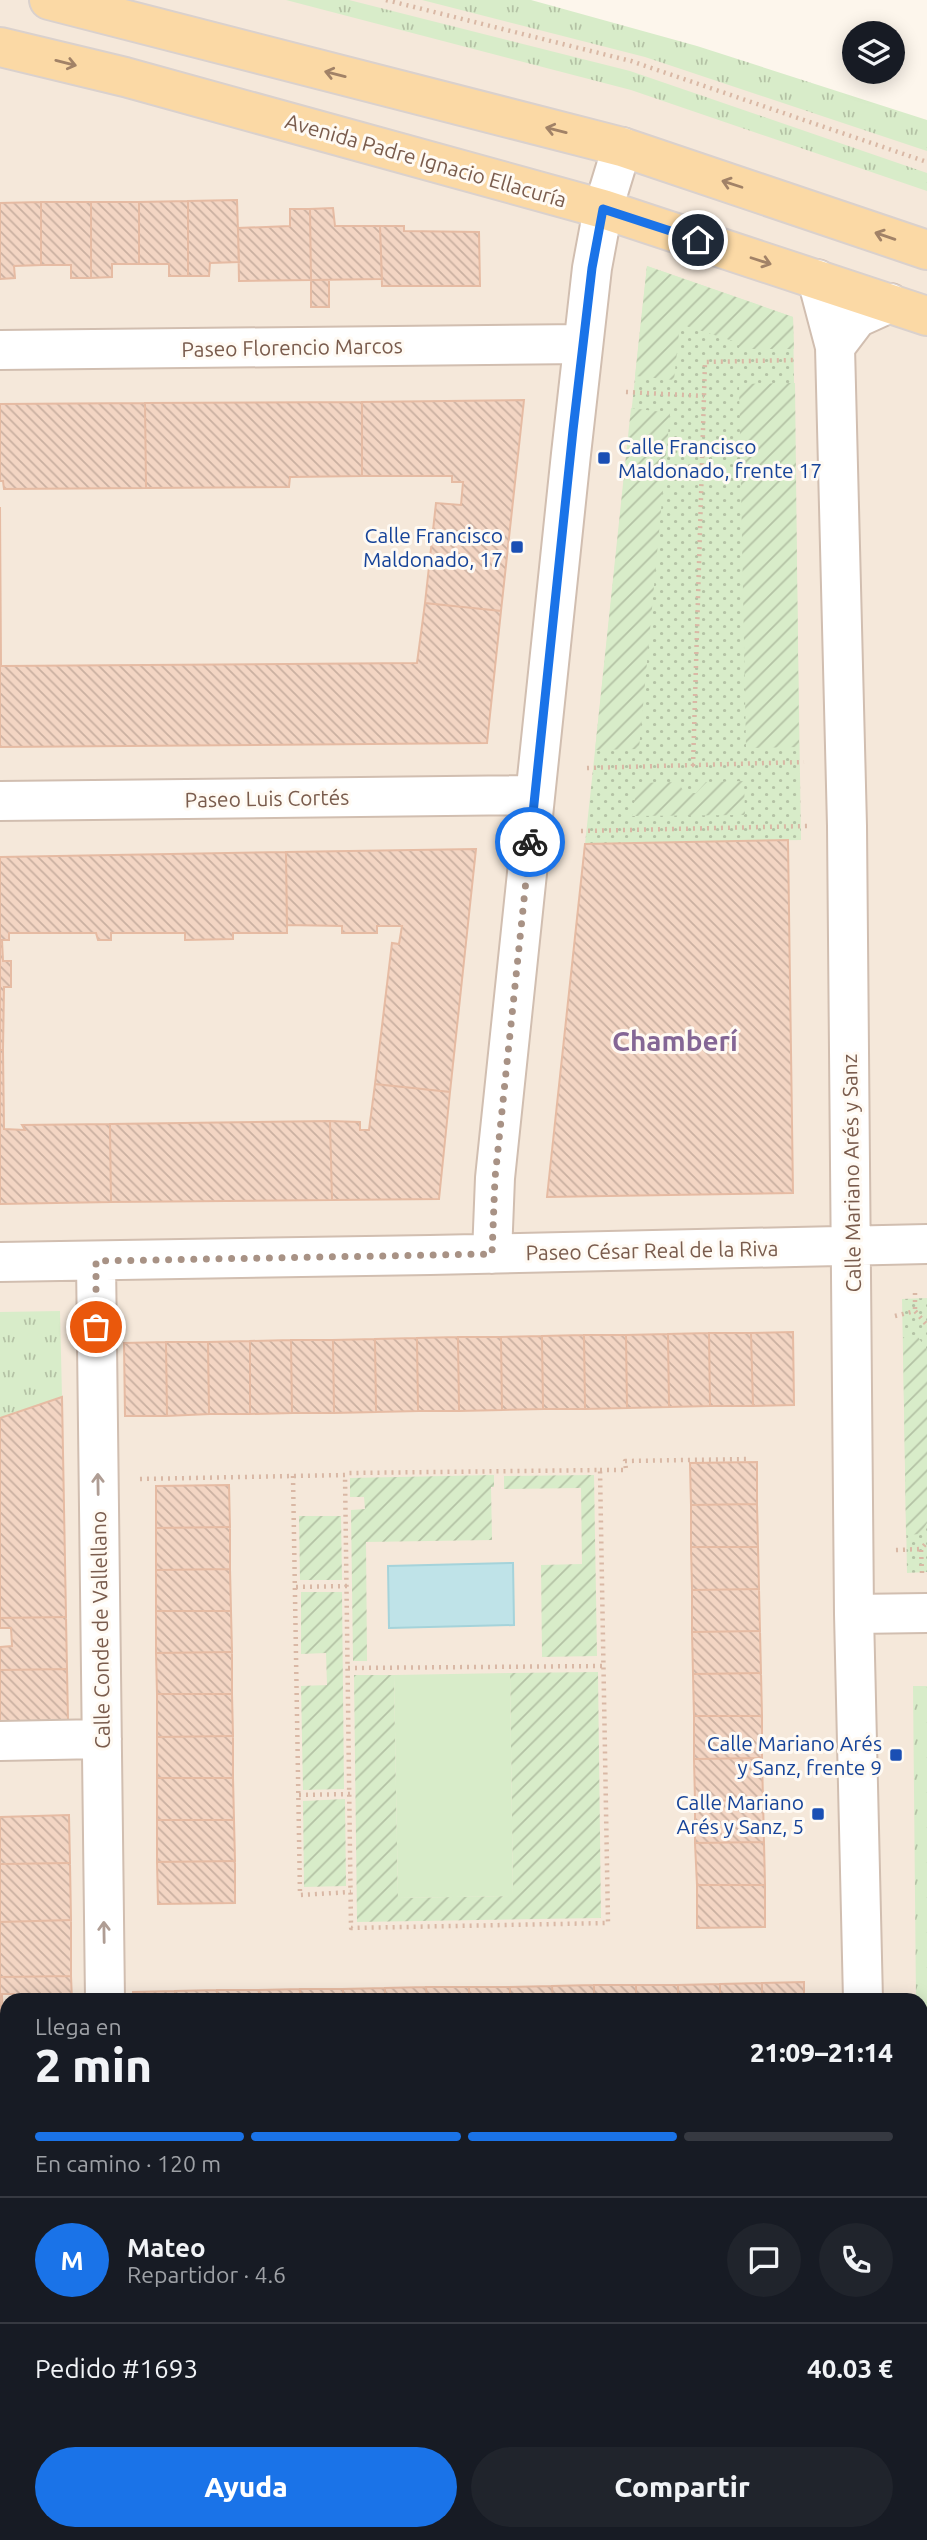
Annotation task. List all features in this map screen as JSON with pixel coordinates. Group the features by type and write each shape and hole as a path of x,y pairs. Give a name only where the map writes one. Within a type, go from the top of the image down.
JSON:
{"main road":[{"path":"49,0 622,147 927,250"},
{"name":"Avenida Padre Ignacio Ellacuría","path":"0,47 125,77 603,209 927,316"}],"street":[{"path":"492,1254 495,1178 583,344 603,209 622,147"},
{"name":"Calle Mariano Arés y Sanz","path":"817,279 846,825 854,1614 863,1993"},
{"path":"820,353 857,318 890,303"},
{"name":"Paseo Florencio Marcos","path":"0,350 583,344"},
{"name":"Paseo Luis Cortés","path":"0,801 535,795"},
{"name":"Paseo César Real de la Riva","path":"0,1262 927,1244"},
{"name":"Calle Conde de Vallellano","path":"96,1261 105,1993"},
{"path":"854,1614 924,1597"},
{"path":"0,1741 102,1739"}],"path":[{"path":"386,0 631,61 927,162"},
{"path":"693,766 705,362 820,353"},
{"path":"626,392 704,396"},
{"path":"587,768 809,762"},
{"path":"581,831 810,826"},
{"path":"915,1293 915,1311 927,1325"},
{"path":"895,1316 915,1311"},
{"path":"140,1479 349,1473 625,1470 625,1461 748,1459"},
{"path":"345,1475 351,1927 608,1923 600,1470"},
{"path":"293,1476 300,1895 351,1892"},
{"path":"924,1597 921,1549 927,1542"},
{"path":"896,1550 921,1549"},
{"path":"296,1587 347,1586"},
{"path":"348,1668 604,1666"},
{"path":"299,1795 349,1794"}],"shaded area":[{"path":"0,0 481,0 927,128 927,1993 0,1993"}],"green space":[{"path":"286,0 349,0 630,71 927,173 927,191 631,90"},
{"path":"422,0 531,0 697,46 927,120 927,151 645,57"},
{"path":"647,266 793,317 801,840 585,844"},
{"path":"647,266 793,317 794,349 739,349 739,343 680,324 674,380 635,376"},
{"path":"795,383 799,747 746,748 739,384"},
{"path":"631,408 670,413 639,749 595,750"},
{"path":"744,781 745,815 632,816 637,783 679,782 685,791 696,793 706,782"},
{"path":"927,1298 927,1572 907,1573 902,1299"},
{"path":"60,1311 62,1397 0,1418 0,1312"},
{"path":"903,1337 918,1337 927,1350 927,1523 920,1534 906,1535"},
{"path":"494,1475 494,1487 491,1487 492,1540 366,1542 367,1661 353,1661 351,1510 365,1509 364,1497 350,1497 350,1478"},
{"path":"594,1475 597,1656 542,1657 541,1565 582,1564 581,1488 504,1489 504,1476"},
{"path":"299,1516 341,1516 342,1580 300,1580"},
{"path":"301,1592 342,1592 344,1789 303,1790 301,1686 327,1685 326,1653 301,1654"},
{"path":"598,1672 601,1918 357,1922 354,1675 394,1675 398,1898 513,1896 510,1673"},
{"path":"510,1673 513,1896 398,1898 394,1675"},
{"path":"913,1686 927,1686 927,1993 916,1993"},
{"path":"345,1799 346,1886 304,1887 303,1801"}],"water":[{"path":"513,1563 514,1625 389,1628 388,1566"}],"building":[{"path":"237,200 239,262 210,263 209,276 188,276 188,201"},
{"path":"188,201 188,276 169,276 169,264 139,264 139,202"},
{"path":"41,202 91,202 91,278 71,278 71,265 41,265"},
{"path":"41,202 41,265 14,266 15,278 0,279 0,203"},
{"path":"91,202 139,202 139,264 112,264 112,277 91,278"},
{"path":"333,208 335,226 380,226 382,279 311,280 310,209"},
{"path":"290,209 310,209 311,280 239,281 238,228 290,226"},
{"path":"380,226 404,226 404,231 479,232 480,286 382,286"},
{"path":"311,280 329,280 329,307 311,307"},
{"path":"524,400 501,611 425,603 436,503 461,505 463,482 452,482 452,476 362,476 362,402"},
{"path":"362,402 362,476 290,477 289,487 146,488 145,403"},
{"path":"145,403 146,488 4,489 3,481 0,481 0,404"},
{"path":"0,507 1,666 417,663 425,603 501,611 487,743 0,747"},
{"path":"788,840 793,1193 547,1197 585,844"},
{"path":"476,849 450,1092 375,1084 392,943 399,944 402,926 377,926 377,933 342,933 342,926 287,925 286,852"},
{"path":"286,852 287,933 233,933 233,939 185,940 185,933 111,933 111,940 98,940 96,933 9,933 9,940 2,940 3,961 11,961 11,987 4,987 3,1050 0,1050 0,857"},
{"path":"0,1050 3,1050 4,1129 25,1130 22,1125 110,1124 111,1202 0,1204"},
{"path":"375,1084 450,1092 439,1199 332,1200 330,1121 360,1122 360,1130 369,1130"},
{"path":"330,1121 332,1200 111,1202 110,1124"},
{"path":"793,1332 794,1405 753,1406 751,1333"},
{"path":"709,1333 710,1406 669,1407 668,1334"},
{"path":"709,1333 751,1333 753,1406 710,1406"},
{"path":"668,1334 669,1407 627,1408 626,1335"},
{"path":"584,1335 585,1409 543,1409 542,1336"},
{"path":"584,1335 626,1335 627,1408 585,1409"},
{"path":"542,1336 543,1409 502,1410 501,1337"},
{"path":"458,1337 501,1337 502,1410 459,1411"},
{"path":"458,1337 459,1411 418,1411 417,1338"},
{"path":"417,1338 418,1411 376,1412 375,1339"},
{"path":"375,1339 376,1412 334,1413 333,1340"},
{"path":"291,1340 333,1340 334,1413 292,1413"},
{"path":"291,1340 292,1413 250,1414 250,1341"},
{"path":"250,1341 250,1414 209,1414 208,1342"},
{"path":"166,1342 167,1416 125,1416 124,1343"},
{"path":"166,1342 208,1342 209,1414 167,1416"},
{"path":"62,1397 66,1617 0,1618 0,1418"},
{"path":"757,1462 757,1504 691,1505 690,1463"},
{"path":"229,1485 230,1527 156,1528 156,1486"},
{"path":"757,1504 758,1547 691,1547 691,1505"},
{"path":"230,1527 230,1569 156,1570 156,1528"},
{"path":"691,1547 758,1547 759,1589 692,1590"},
{"path":"230,1569 231,1611 156,1611 156,1570"},
{"path":"759,1589 760,1631 692,1632 692,1590"},
{"path":"156,1611 231,1611 232,1652 156,1653"},
{"path":"66,1617 67,1669 0,1670 0,1647 12,1646 11,1628 0,1628 0,1618"},
{"path":"760,1631 761,1673 693,1674 692,1632"},
{"path":"232,1652 232,1694 157,1694 156,1653"},
{"path":"67,1669 68,1720 0,1722 0,1670"},
{"path":"761,1673 762,1716 694,1716 693,1674"},
{"path":"157,1694 232,1694 233,1736 157,1737"},
{"path":"694,1716 762,1716 762,1758 694,1759"},
{"path":"233,1736 233,1778 157,1778 157,1737"},
{"path":"762,1758 763,1800 695,1801 694,1759"},
{"path":"157,1778 233,1778 234,1820 157,1820"},
{"path":"763,1800 764,1842 695,1843 695,1801"},
{"path":"69,1815 70,1863 0,1864 0,1817"},
{"path":"157,1820 234,1820 235,1861 157,1862"},
{"path":"764,1842 765,1885 697,1885 695,1843"},
{"path":"235,1861 235,1903 158,1904 157,1862"},
{"path":"70,1863 71,1920 0,1922 0,1864"},
{"path":"697,1885 765,1885 765,1927 697,1928"},
{"path":"71,1920 71,1976 0,1977 0,1922"},
{"path":"71,1976 72,1993 0,1993 0,1977"},
{"path":"804,1982 804,1993 762,1993 762,1983"},
{"path":"762,1983 762,1993 720,1993 720,1984"},
{"path":"720,1984 720,1993 678,1993 678,1985"},
{"path":"594,1985 636,1985 636,1993 594,1993"},
{"path":"594,1985 594,1993 552,1993 552,1986"},
{"path":"636,1985 678,1985 678,1993 636,1993"},
{"path":"552,1986 552,1993 510,1993 510,1987"},
{"path":"426,1987 469,1987 469,1993 426,1993"},
{"path":"426,1987 426,1993 385,1993 385,1988"},
{"path":"469,1987 510,1987 510,1993 469,1993"},
{"path":"385,1988 385,1993 343,1993 343,1989"},
{"path":"300,1989 300,1993 259,1993 259,1990"},
{"path":"300,1989 343,1989 343,1993 300,1993"},
{"path":"217,1990 259,1990 259,1993 217,1993"},
{"path":"217,1990 217,1993 175,1993"},
{"path":"175,1991 175,1993 133,1993"}],"way so far":[{"path":"96,1327 96,1261 492,1254 495,1178 530,842"}],"place":[{"name":"Calle Francisco Maldonado, frente 17","path":"604,458"},
{"name":"Calle Francisco Maldonado, 17","path":"517,547"},
{"name":"Calle Mariano Arés y Sanz, frente 9","path":"896,1755"},
{"name":"Calle Mariano Arés y Sanz, 5","path":"818,1814"}],"district":[{"name":"Chamberí","path":"675,1040"}],"route":[{"path":"530,842 573,430 592,268 603,209 698,240"}]}
